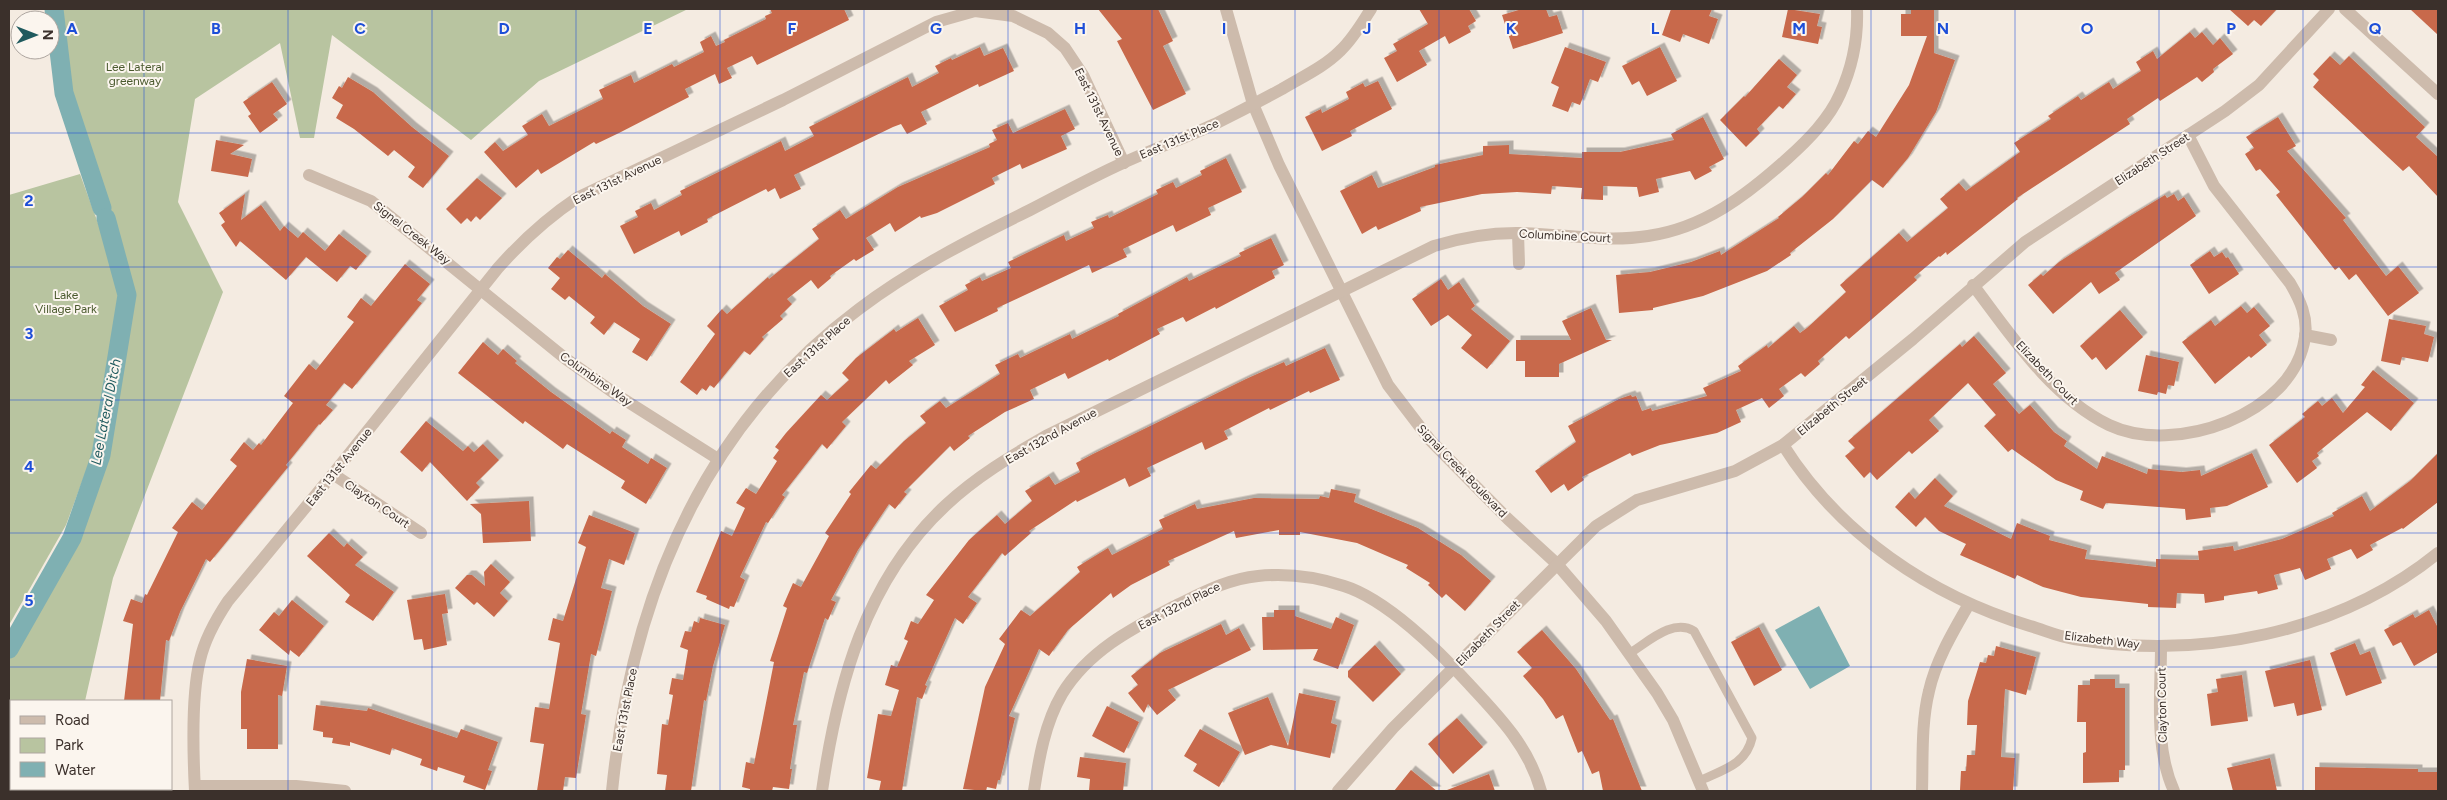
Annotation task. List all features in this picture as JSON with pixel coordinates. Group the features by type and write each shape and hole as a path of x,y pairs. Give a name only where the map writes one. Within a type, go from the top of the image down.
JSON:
{"street":[{"name":"Signal Creek Boulevard","path":"1226,9 1253,104 1279,165 1376,362 1399,402 1451,463 1556,563 1630,653 1672,720 1701,786"},
{"name":"East 131st Place","path":"612,791 630,676 649,605 675,539 695,498 733,436 788,371 858,309 892,285 959,245 1124,162 1213,124 1317,69 1339,52 1351,39 1371,9"},
{"name":"Columbine Court","path":"1341,292 1386,268 1443,243 1493,234 1518,233 1594,240 1648,237 1699,221 1735,203 1796,150 1831,110 1840,94 1853,54 1857,9"},
{"name":"Elizabeth Street","path":"1338,791 1368,754 1556,563 1596,526 1623,507 1654,493 1736,471 1782,445 1913,339 1974,285 2050,225 2225,112 2259,85 2329,9"},
{"path":"2345,9 2438,94"},
{"name":"East 131st Avenue","path":"195,789 197,676 204,648 214,623 228,601 333,474 481,289 524,240 550,216 577,198 783,100 936,22 962,14 988,11 1013,16 1048,33 1064,48 1083,74 1124,162"},
{"name":"Elizabeth Court","path":"1974,285 2010,334 2060,391 2082,409 2109,425 2142,435 2182,436 2199,433 2248,411 2267,398 2293,368 2305,335 2304,313 2290,283 2214,186 2188,135"},
{"name":"Signel Creek Way","path":"309,174 371,201 481,289"},
{"path":"1518,233 1518,264"},
{"name":"Columbine Way","path":"481,289 573,364 632,405 718,459"},
{"name":"East 132nd Avenue","path":"822,791 842,686 864,624 891,572 926,525 945,506 1009,457 1046,436 1341,292"},
{"path":"2305,335 2331,340"},
{"name":"Elizabeth Way","path":"1782,445 1799,471 1846,523 1886,555 1969,604 1998,616 2072,639 2161,646 2240,640 2292,628 2367,598 2402,579 2438,553"},
{"name":"Clayton Court","path":"333,474 421,533"},
{"name":"East 132nd Place","path":"1034,791 1039,759 1053,713 1062,694 1087,662 1125,633 1220,584 1251,577 1274,575 1314,578 1345,586 1385,608 1454,668 1517,738 1531,762 1541,791"},
{"path":"1922,791 1926,709 1929,690 1943,651 1969,604"},
{"name":"Clayton Court","path":"2161,646 2161,731 2165,765 2174,791"},
{"path":"195,789 296,786 345,791"}],"lane":[{"path":"1630,653 1674,627 1685,626 1694,630 1752,738 1749,750 1743,758 1701,786"}],"green space":[{"name":"Lee Lateral greenway","path":"60,9 688,9 539,81 471,140 332,35 314,138 300,138 280,43 195,99 178,202 223,292 113,578 85,700 10,700 10,790 81,791 9,791 9,657 58,574 102,477 135,301 74,102"},
{"name":"Lake Village Park","path":"80,174 125,297 95,447 66,525 9,625 9,195"}],"water":[{"path":"1819,606 1850,666 1810,689 1775,630"}],"building":[{"path":"770,9 844,9 849,20 757,65 752,56 727,68 732,78 719,84 715,74 685,89 689,97 596,144 594,142 541,174 538,169 516,188 484,152 495,142 503,151 528,135 522,126 542,114 549,126 603,99 599,90 631,75 634,83 672,64 674,67 704,52 700,42 711,36 716,46 725,42 724,40 766,19 765,16 772,13"},
{"path":"1098,9 1158,9 1173,41 1163,46 1186,94 1153,110 1117,41 1122,39"},
{"path":"1419,9 1469,9 1476,21 1468,26 1471,32 1449,44 1445,36 1419,51 1427,65 1397,82 1384,58 1397,51 1393,44 1428,24"},
{"path":"1522,9 1546,9 1549,17 1557,15 1563,33 1513,49 1502,15"},
{"path":"1671,9 1712,9 1709,16 1718,19 1709,44 1683,34 1680,42 1662,35"},
{"path":"1788,9 1820,14 1817,26 1822,27 1818,44 1782,37"},
{"path":"1911,9 1934,9 1934,53 1955,60 1936,112 1908,158 1883,188 1872,180 1833,219 1790,253 1791,255 1767,271 1703,296 1653,308 1653,310 1619,313 1616,275 1650,272 1691,262 1720,251 1721,255 1779,218 1826,173 1828,175 1854,141 1858,144 1868,131 1876,137 1909,85 1927,36 1901,36 1901,14 1911,14"},
{"path":"2229,9 2277,9 2261,26 2254,20 2248,26"},
{"path":"2410,9 2438,9 2438,35"},
{"path":"2190,32 2195,38 2202,32 2213,45 2220,38 2233,54 2213,69 2214,72 2202,82 2197,77 2160,101 2158,98 2127,119 2130,124 2017,198 1947,255 1946,252 1939,256 1914,277 1917,280 1849,339 1846,336 1818,361 1820,364 1805,377 1801,373 1779,389 1784,396 1769,408 1762,398 1736,410 1741,422 1717,433 1660,445 1632,456 1630,453 1582,477 1584,480 1568,491 1564,484 1551,493 1535,471 1576,442 1568,426 1619,399 1631,395 1632,397 1636,396 1642,411 1651,408 1652,411 1707,396 1703,388 1741,371 1738,366 1767,345 1768,348 1794,326 1800,333 1807,328 1846,292 1840,285 1899,233 1907,242 1948,208 1940,199 1959,183 1966,191 2020,152 2014,143 2051,119 2048,116 2078,96 2081,100 2109,82 2113,89 2141,71 2136,62 2153,51 2157,59"},
{"path":"980,47 984,56 1003,48 1014,71 979,87 978,84 921,112 927,124 907,134 901,124 794,175 801,189 780,199 775,188 768,192 766,189 707,219 708,222 681,236 679,231 634,254 620,226 638,217 635,211 651,203 654,210 682,195 680,191 781,141 785,151 814,136 809,127 908,77 912,87 939,73 935,66"},
{"path":"1565,47 1606,62 1598,82 1590,79 1580,105 1572,102 1568,112 1552,106 1559,87 1551,83"},
{"path":"1660,47 1677,81 1647,96 1639,81 1632,85 1622,66"},
{"path":"2330,56 2340,65 2349,56 2425,127 2416,137 2438,157 2438,197 2409,166 2403,171 2313,87 2319,80 2313,74"},
{"path":"1779,59 1797,75 1787,87 1796,94 1783,109 1779,106 1757,129 1760,133 1746,147 1720,120 1745,97"},
{"path":"348,77 373,92 412,127 449,156 423,188 408,177 415,167 394,150 388,156 354,129 336,118 343,105 332,98 339,86 342,88"},
{"path":"1378,81 1392,109 1350,131 1352,136 1322,151 1305,117 1321,109 1322,113 1349,99 1346,92 1363,83 1365,87"},
{"path":"272,82 287,104 273,114 278,120 260,133 248,116 251,114 243,102"},
{"path":"1065,109 1075,129 1061,136 1067,149 1022,169 1020,164 992,178 995,184 937,213 921,218 920,216 895,232 890,223 866,238 874,250 856,261 854,259 830,276 831,278 818,289 811,280 787,299 792,304 780,316 783,319 762,337 764,339 750,355 744,351 714,388 710,385 706,391 702,388 697,395 680,382 715,334 707,326 722,309 727,314 768,277 769,279 819,239 812,229 840,210 846,219 898,187 990,147 989,144 997,140 992,130 1008,123 1013,133"},
{"path":"1703,117 1724,159 1709,167 1712,171 1695,180 1690,171 1656,179 1659,192 1639,197 1637,187 1603,186 1603,200 1581,199 1582,188 1552,186 1551,194 1517,192 1482,194 1420,207 1421,211 1378,230 1376,226 1362,234 1340,191 1372,175 1378,188 1435,167 1435,165 1483,155 1483,146 1509,145 1509,154 1582,158 1582,152 1620,152 1674,140 1671,134"},
{"path":"2278,117 2296,146 2287,151 2346,218 2343,220 2386,276 2398,266 2419,293 2388,316 2356,274 2349,280 2339,267 2335,270 2276,195 2280,192 2260,169 2256,171 2245,154 2254,148 2246,137"},
{"path":"216,140 244,145 230,154 252,159 248,177 211,171"},
{"path":"1226,158 1242,192 1208,208 1211,215 1176,232 1173,225 1123,249 1127,257 1092,273 1089,265 997,308 998,311 955,332 939,306 968,290 965,285 980,277 982,281 1011,268 1008,262 1064,235 1066,241 1094,228 1091,222 1108,215 1109,218 1158,194 1156,190 1173,182 1176,188 1202,175 1200,171"},
{"path":"477,178 502,198 480,220 476,216 471,222 467,218 461,224 446,209"},
{"path":"245,194 241,220 261,205 280,231 284,226 298,238 303,232 325,251 339,234 367,256 356,270 350,266 337,282 306,257 286,280 240,241 236,247 221,225 225,222 219,213"},
{"path":"2174,194 2178,201 2184,197 2196,216 2115,273 2120,280 2099,294 2091,282 2053,314 2028,285 2041,274 2043,276 2059,262 2127,218 2165,195 2167,198"},
{"path":"1271,238 1284,265 1272,271 1275,278 1216,309 1215,307 1186,322 1183,317 1157,329 1160,334 1109,361 1108,359 1068,379 1065,373 1030,390 1034,399 1005,412 968,436 970,438 954,451 950,446 904,492 907,494 895,509 889,504 858,550 831,600 836,602 828,620 825,618 807,673 804,672 793,725 797,725 789,789 773,787 772,791 750,791 750,789 742,787 746,762 754,764 774,662 770,661 787,608 783,606 793,583 801,587 829,536 825,533 851,494 849,492 871,465 876,469 904,441 926,423 920,416 940,401 946,408 1000,374 995,365 1018,354 1020,358 1070,334 1072,339 1119,316 1118,314 1187,277 1189,281 1241,256 1239,253"},
{"path":"568,250 602,278 605,274 643,306 671,324 647,361 632,352 640,339 614,322 604,335 590,323 595,317 569,296 565,300 551,289 560,278 548,268 557,257 560,259"},
{"path":"2210,251 2214,257 2222,252 2226,258 2228,257 2239,274 2209,294 2190,265"},
{"path":"405,264 430,284 417,300 422,303 352,389 344,383 326,405 333,410 319,424 286,465 288,467 210,562 206,559 180,612 169,641 166,640 160,700 124,700 133,624 123,621 131,599 142,603 145,594 147,595 178,532 172,528 192,502 202,510 237,466 230,460 244,442 253,450 259,443 261,445 293,403 284,396 309,364 316,370 354,322 347,317 361,298 371,306"},
{"path":"1441,279 1448,290 1459,282 1475,306 1471,309 1510,341 1487,369 1461,348 1472,335 1448,315 1431,326 1412,299"},
{"path":"2241,306 2247,313 2254,307 2270,326 2259,335 2267,345 2251,358 2249,356 2215,384 2182,342 2211,320 2215,326"},
{"path":"1591,308 1606,340 1612,340 1559,364 1559,377 1525,377 1525,361 1516,361 1516,340 1571,340 1562,321"},
{"path":"2120,310 2143,337 2106,370 2096,357 2092,360 2080,346"},
{"path":"918,318 935,345 909,361 913,365 889,384 886,380 842,422 846,426 827,449 822,444 782,495 785,497 768,523 766,522 740,577 745,580 734,607 730,606 729,609 706,599 707,596 696,592 721,531 732,536 745,508 736,503 746,488 756,494 777,461 773,458 779,450 775,447 786,433 821,395 827,400 849,380 842,373 856,358 894,329 896,332"},
{"path":"2389,319 2426,326 2424,334 2434,337 2428,362 2402,357 2400,365 2381,361"},
{"path":"1974,336 2006,373 1993,384 2019,414 2030,405 2054,432 2067,441 2064,446 2097,469 2102,456 2147,474 2148,469 2182,472 2200,470 2201,476 2252,453 2268,487 2227,506 2210,508 2211,517 2186,520 2185,509 2106,503 2103,509 2080,500 2083,491 2056,480 2012,449 2008,452 1984,426 1996,415 1968,383 1929,420 1939,431 1912,454 1909,451 1877,480 1870,472 1864,478 1845,456 1855,448 1848,441 1960,344 1962,347"},
{"path":"483,342 498,355 503,349 517,361 515,363 551,392 610,434 612,431 626,440 622,447 648,464 651,458 667,468 646,504 621,488 625,481 567,444 563,449 525,421 523,424 458,373"},
{"path":"1325,348 1340,380 1310,393 1309,391 1270,410 1269,408 1224,431 1228,439 1205,450 1202,442 1147,468 1151,476 1129,487 1125,478 1077,502 1076,500 1029,531 1031,533 1005,556 1002,553 968,597 977,603 963,624 955,618 925,685 927,686 922,699 917,697 902,791 879,791 881,781 867,778 878,714 891,716 899,690 885,685 891,665 897,667 908,641 904,639 911,621 918,624 934,600 926,595 969,540 997,515 1005,524 1032,501 1025,491 1049,476 1055,485 1080,472 1076,463 1093,454 1246,379 1284,362 1286,366"},
{"path":"2146,355 2179,362 2174,386 2168,385 2166,394 2158,392 2157,395 2138,391"},
{"path":"2373,370 2414,403 2391,431 2367,412 2317,453 2319,456 2312,461 2317,468 2297,483 2269,445 2305,417 2302,414 2318,401 2322,406 2332,398 2343,413 2365,387 2361,385"},
{"path":"426,421 463,451 468,446 474,452 483,444 499,460 476,483 480,487 467,501 430,462 422,472 400,452"},
{"path":"2438,453 2438,502 2403,529 2370,545 2373,550 2357,559 2351,549 2327,559 2331,569 2305,580 2300,568 2274,575 2278,589 2258,594 2257,591 2224,596 2224,600 2205,603 2204,594 2177,593 2176,608 2148,607 2148,604 2081,597 2043,587 2017,575 2015,579 1960,555 1966,544 1939,531 1925,517 1916,527 1895,507 1909,492 1915,499 1935,478 1953,496 1944,506 2011,539 2017,523 2050,536 2049,540 2087,550 2085,559 2156,567 2156,559 2199,560 2198,551 2233,546 2234,551 2282,539 2334,516 2332,513 2362,496 2370,511 2410,481"},
{"path":"1331,489 1356,494 1354,502 1418,528 1461,555 1491,581 1465,611 1446,594 1442,598 1428,585 1430,583 1406,568 1408,565 1357,543 1300,532 1300,535 1279,535 1279,530 1236,538 1234,531 1168,561 1170,565 1131,585 1113,598 1111,593 1068,630 1049,656 1039,649 1009,716 1015,718 1000,780 998,780 996,789 987,787 986,791 963,789 985,687 1005,644 999,639 1021,610 1030,616 1080,572 1077,567 1108,548 1112,555 1163,529 1159,520 1195,504 1197,509 1254,498 1319,499 1320,496 1329,498"},
{"path":"529,501 531,541 483,543 481,514 470,504"},
{"path":"589,515 635,533 624,565 609,559 601,588 612,591 596,656 591,654 581,714 586,715 576,778 565,777 563,791 537,791 544,744 530,742 535,707 549,709 560,643 548,640 553,618 563,621 586,547 578,543"},
{"path":"329,533 344,547 347,543 363,557 355,565 394,592 373,621 345,602 350,595 307,556"},
{"path":"491,564 510,582 500,593 508,601 494,617 477,602 474,605 455,588 467,575 472,575 485,586 484,572"},
{"path":"445,594 448,613 442,614 447,645 424,650 422,639 414,640 407,600"},
{"path":"292,600 324,626 299,657 290,650 289,655 259,630 274,612 279,616"},
{"path":"1274,610 1295,610 1295,616 1331,629 1336,617 1354,625 1338,669 1313,660 1318,649 1263,650 1262,617 1274,617"},
{"path":"2429,610 2438,628 2438,652 2414,666 2401,642 2393,646 2384,630 2413,614 2415,618"},
{"path":"700,618 725,625 713,666 706,701 704,700 691,791 665,791 667,775 657,774 662,724 668,725 673,695 669,694 672,678 683,680 688,650 680,647 685,631 691,632 694,621 699,623"},
{"path":"1221,624 1226,635 1239,628 1251,650 1168,690 1176,700 1157,715 1148,704 1144,713 1128,693 1138,685 1131,676 1160,653"},
{"path":"1759,627 1782,670 1754,686 1731,642"},
{"path":"1542,630 1576,669 1610,720 1613,719 1642,791 1603,791 1599,771 1592,774 1582,751 1578,753 1563,715 1556,719 1543,699 1523,676 1532,668 1517,652"},
{"path":"2355,643 2360,655 2370,651 2382,683 2346,696 2330,653"},
{"path":"1375,645 1401,674 1373,702 1348,677 1348,671"},
{"path":"1996,646 2036,657 2026,695 2005,689 2001,757 2015,758 2013,791 1960,790 1961,771 1966,771 1967,755 1975,755 1977,725 1967,725 1968,701 1980,662 1986,663 1988,655 1994,656"},
{"path":"247,659 287,666 282,696 278,695 278,749 247,749 247,729 241,729 241,692"},
{"path":"2310,660 2322,710 2297,716 2294,703 2274,707 2265,671"},
{"path":"2242,675 2248,721 2211,726 2207,694 2218,692 2216,679"},
{"path":"2090,679 2115,679 2115,688 2125,688 2125,770 2119,770 2119,782 2083,783 2086,722 2077,722 2078,685 2090,685"},
{"path":"1299,693 1336,701 1331,723 1337,725 1330,758 1271,745 1245,755 1228,713 1268,697 1288,746"},
{"path":"316,705 367,711 368,708 457,738 461,729 498,742 488,770 492,771 485,790 463,782 465,776 438,767 437,771 420,765 422,759 392,748 390,755 350,742 350,746 332,743 333,738 323,737 323,732 313,730"},
{"path":"1107,706 1139,722 1124,753 1092,736"},
{"path":"1457,718 1483,747 1453,774 1428,744"},
{"path":"1200,729 1240,752 1219,787 1193,771 1197,764 1184,756"},
{"path":"1080,757 1126,763 1123,791 1089,791 1090,779 1077,777"},
{"path":"2270,758 2277,791 2233,791 2227,768"},
{"path":"2315,767 2418,769 2418,772 2438,772 2438,791 2315,791"},
{"path":"1411,770 1437,791 1394,791"},
{"path":"1489,774 1495,791 1447,791 1447,790"}],"waterway":[{"name":"Lee Lateral Ditch","path":"54,9 64,93 102,208"},
{"name":"Lee Lateral Ditch","path":"9,649 72,538 101,455 127,295 106,218"}]}
